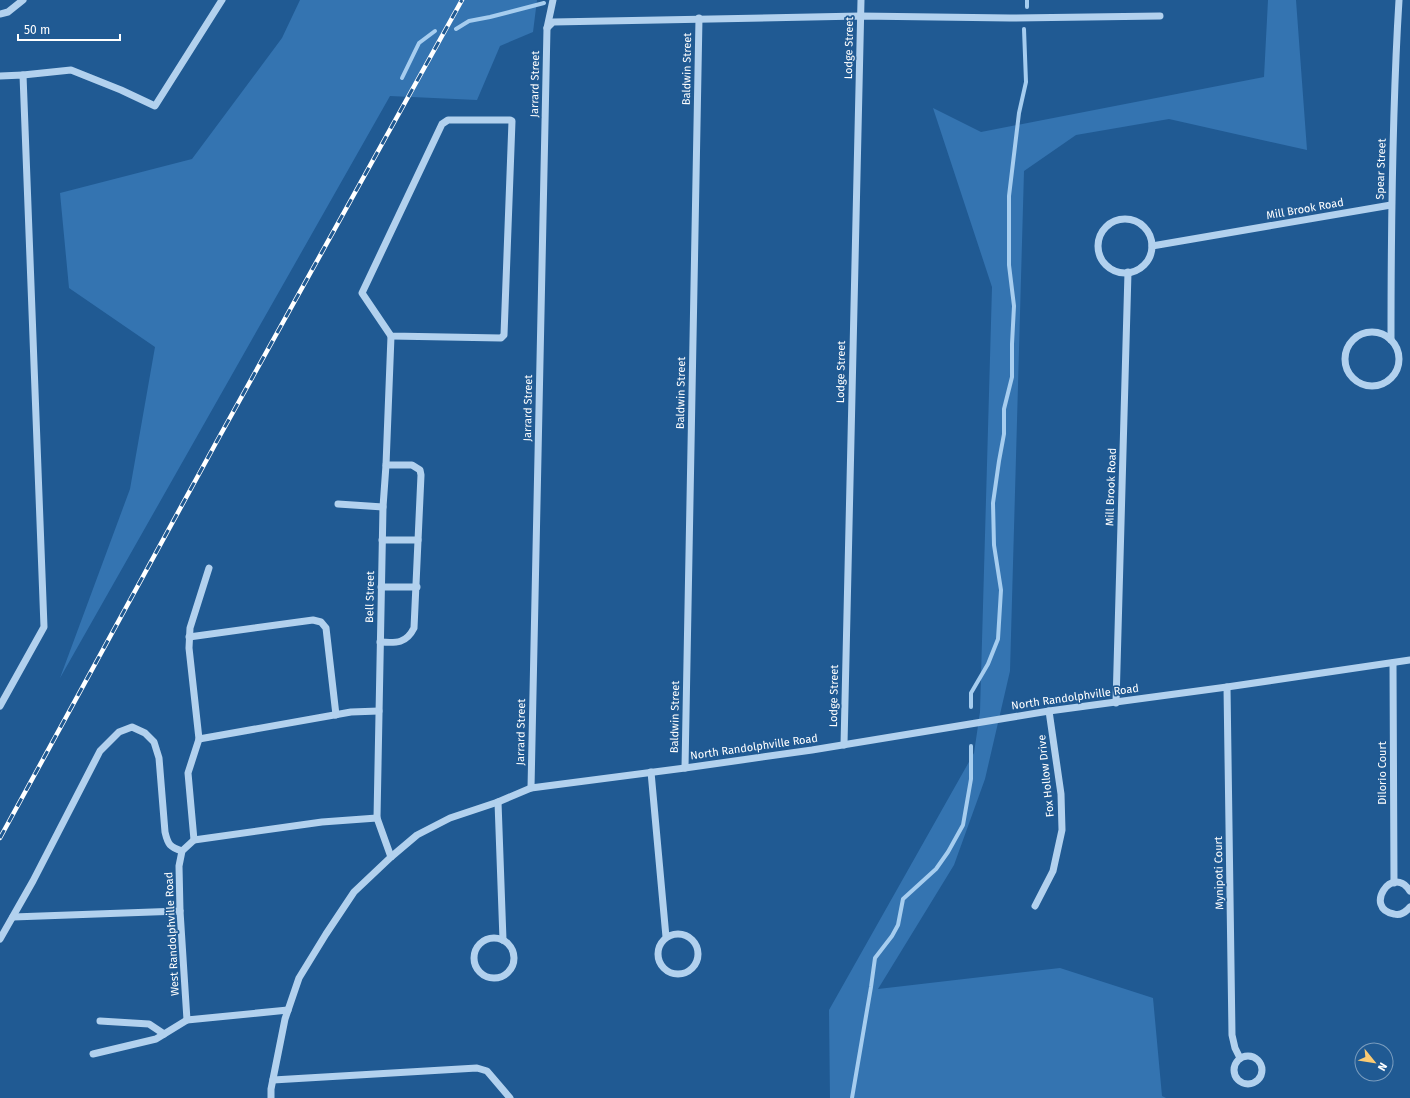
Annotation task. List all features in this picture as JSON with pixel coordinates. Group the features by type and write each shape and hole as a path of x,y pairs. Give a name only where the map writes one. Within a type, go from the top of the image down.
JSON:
{"street":[{"path":"0,14 8,12 23,0"},
{"path":"0,76 71,70 121,90 155,106 222,0"},
{"name":"Jarrard Street","path":"531,788 547,28 554,0"},
{"name":"Lodge Street","path":"844,745 861,0"},
{"name":"Spear Street","path":"1391,340 1383,334 1374,331 1358,335 1351,340 1344,356 1348,372 1353,379 1366,386 1383,384 1390,379 1399,364 1397,348 1391,340 1391,205 1394,73 1399,0"},
{"path":"547,28 553,22 699,18 860,16 1017,18 1160,16"},
{"name":"Baldwin Street","path":"685,768 699,18"},
{"path":"0,706 44,627 23,75"},
{"path":"448,120 512,121 504,335 501,338 391,336 362,293 442,124 448,120"},
{"name":"Mill Brook Road","path":"1152,246 1391,205"},
{"path":"1120,219 1130,219 1145,229 1150,237 1152,246 1150,255 1145,263 1138,269 1128,272 1120,272 1112,270 1106,265 1098,250 1098,242 1101,233 1112,222 1120,219"},
{"name":"Mill Brook Road","path":"1116,703 1128,272"},
{"name":"Bell Street","path":"391,336 386,465 382,507 377,818 391,857"},
{"path":"380,642 397,643 404,641 411,634 415,624 421,475 420,470 412,465 386,465"},
{"path":"338,504 382,507"},
{"path":"382,540 418,540"},
{"path":"194,840 188,773 199,739 189,648 190,628 209,568"},
{"path":"381,587 416,587"},
{"path":"190,637 313,620 321,622 326,628 336,715"},
{"name":"North Randolphville Road","path":"271,1098 271,1089 288,1010 299,978 326,934 354,892 391,857 418,835 450,818 498,802 531,788 844,745 1049,711 1116,703 1410,660"},
{"name":"Dilorio Court","path":"1393,663 1394,883"},
{"name":"Mynipoti Court","path":"1227,687 1232,1035 1234,1048 1240,1058"},
{"path":"199,739 350,712 379,710"},
{"name":"Fox Hollow Drive","path":"1035,906 1053,871 1062,830 1061,794 1049,711"},
{"path":"0,939 33,881 100,751 119,732 132,727 145,733 154,742 159,758 165,832 167,842 173,848 182,850 194,840 322,822 377,818"},
{"path":"651,772 666,938 658,950 658,958 662,966 668,972 676,974 684,973 692,969 697,962 698,954 697,946 692,939 684,934 676,934 666,938"},
{"path":"498,802 503,940"},
{"name":"West Randolphville Road","path":"182,850 179,866 180,911 187,1020"},
{"path":"1410,890 1404,885 1394,883 1389,885 1382,892 1381,902 1383,907 1390,914 1396,915 1406,912 1410,907"},
{"path":"12,917 180,911"},
{"path":"493,937 503,940 509,944 514,954 512,969 502,977 495,979 483,976 475,967 475,950 479,944 486,939 493,937"},
{"path":"93,1054 156,1039 187,1020 288,1010"},
{"path":"100,1021 149,1024 164,1034"},
{"path":"1248,1055 1257,1058 1260,1062 1262,1070 1256,1081 1247,1084 1238,1080 1235,1076 1234,1066 1240,1058 1248,1055"},
{"path":"273,1080 477,1068 487,1071 510,1098"}],"shaded area":[{"path":"300,0 537,0 533,32 500,46 477,100 390,96 60,678 130,489 155,347 69,288 60,193 192,159 282,38"},
{"path":"1268,0 1296,0 1307,150 1169,119 1076,135 1024,171 1010,671 985,779 954,865 878,989 1060,968 1153,998 1162,1096 1166,1098 830,1098 829,1010 974,753 980,712 992,287 933,108 981,132 1264,77"}],"waterway":[{"path":"1027,0 1027,7"},
{"path":"456,29 469,21 544,3"},
{"path":"971,707 971,693 988,664 998,639 1001,590 994,545 993,503 1004,434 1004,409 1012,377 1014,306 1009,265 1009,196 1019,113 1026,82 1024,29"},
{"path":"402,78 419,43 435,31"},
{"path":"852,1098 875,958 892,936 898,925 903,899 936,869 948,852 963,825 971,779 971,746"}],"railway":[{"path":"0,838 217,441 462,0"}]}
